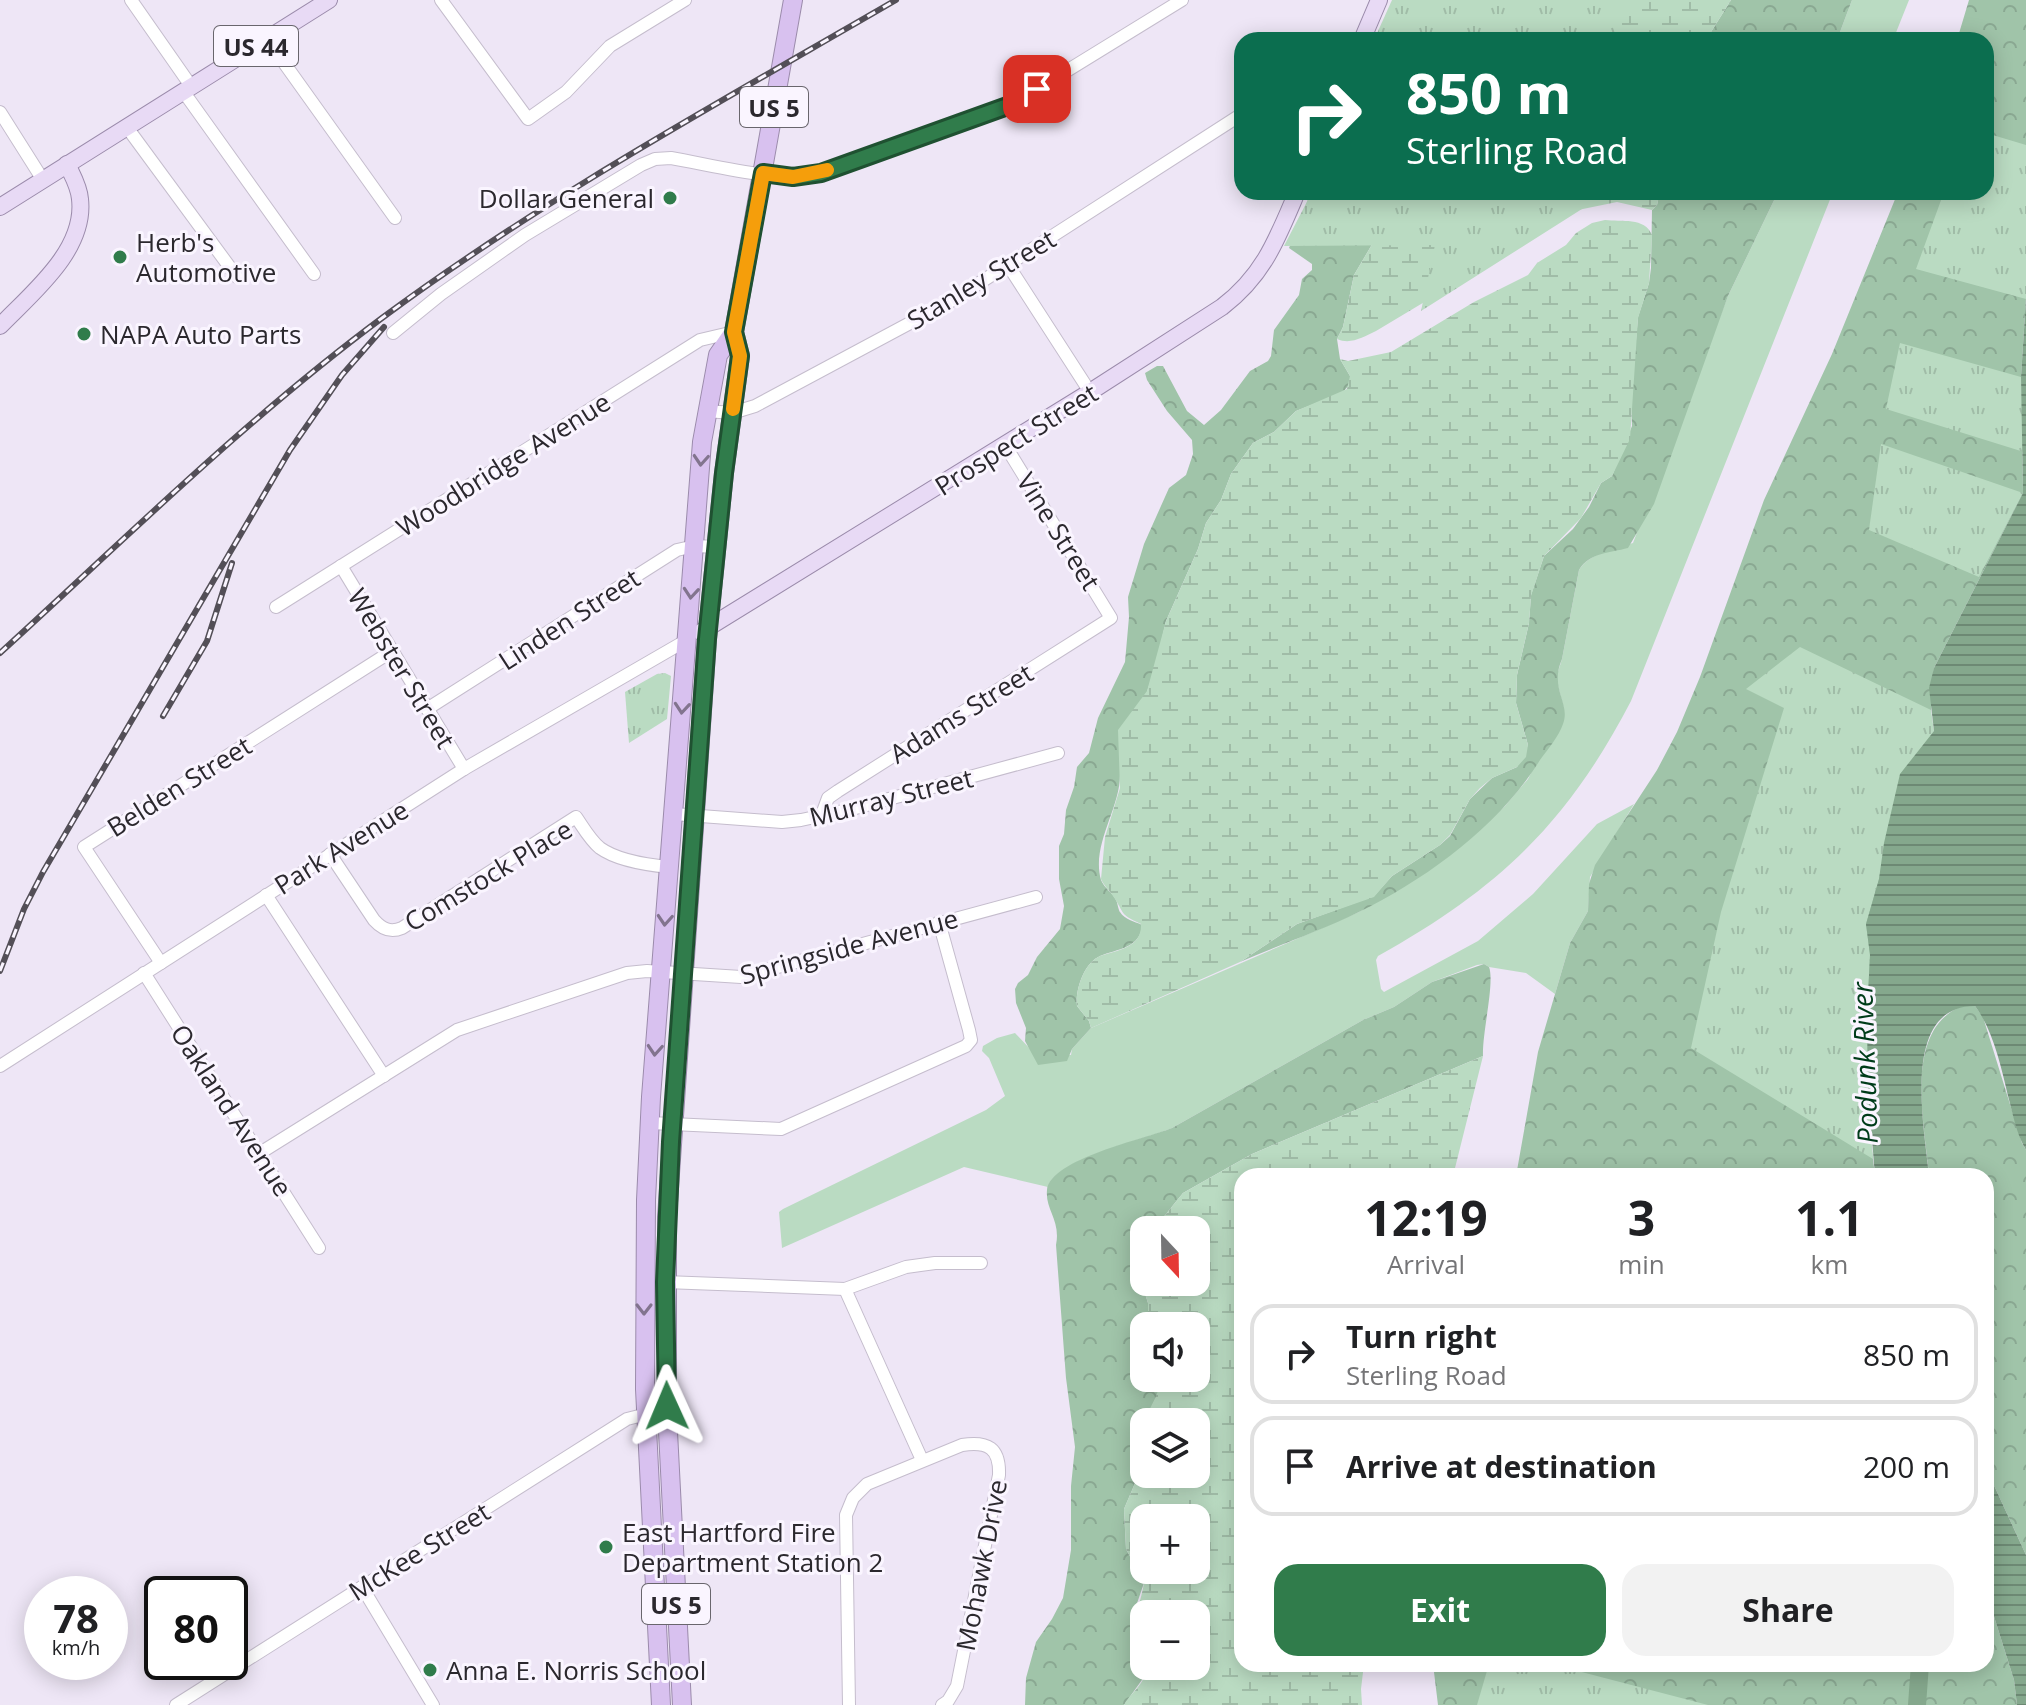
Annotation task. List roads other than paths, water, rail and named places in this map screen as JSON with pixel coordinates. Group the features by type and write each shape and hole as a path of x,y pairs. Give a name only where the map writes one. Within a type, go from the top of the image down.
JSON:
{"highway":[{"name":"US 5","path":"682,1705 667,1412 665,1282 672,1124 708,628 740,356 734,332 793,0"},
{"name":"US 5","path":"661,1705 646,1413 644,1292 650,1123 702,448 718,355 734,332"},
{"path":"652,1530 672,1529"}],"main road":[{"name":"US 44","path":"0,207 329,0"},
{"path":"1365,32 1379,0"},
{"path":"0,326 63,256 74,237 81,214 80,197 67,164"},
{"name":"Prospect Street","path":"687,640 1206,318 1240,293 1272,252 1294,200"}],"street":[{"path":"131,0 187,89 314,274"},
{"path":"441,0 528,119 566,92 610,46 685,0"},
{"path":"393,333 441,294 525,235 655,159 671,158 793,177 813,175 1013,104 1182,0"},
{"path":"267,39 395,218"},
{"path":"0,112 43,180"},
{"name":"Stanley Street","path":"707,411 732,413 755,406 940,307 1234,119"},
{"path":"126,126 237,277"},
{"path":"1008,265 1090,392"},
{"name":"Woodbridge Avenue","path":"276,607 700,340 734,332"},
{"name":"Vine Street","path":"1005,445 1111,618"},
{"name":"Linden Street","path":"427,709 677,550 695,546 716,547"},
{"name":"Webster Street","path":"341,566 464,769"},
{"name":"Adams Street","path":"821,817 828,798 838,791 1111,618"},
{"name":"Park Avenue","path":"0,1066 464,769 687,640"},
{"name":"Belden Street","path":"161,963 84,847 392,651"},
{"name":"Murray Street","path":"674,814 782,822 821,817 1058,753"},
{"name":"Comstock Place","path":"330,854 374,920 391,931 402,928 576,817 604,851 641,863 669,867"},
{"path":"266,895 384,1076"},
{"name":"Springside Avenue","path":"260,1153 469,1025 627,973 741,977 1036,897"},
{"path":"650,1123 781,1129 958,1051 971,1040 939,922"},
{"name":"Oakland Avenue","path":"144,973 319,1248"},
{"path":"665,1282 845,1289 906,1267 935,1263 981,1263"},
{"path":"845,1289 922,1460"},
{"name":"McKee Street","path":"176,1705 627,1419 646,1413 667,1412"},
{"name":"Mohawk Drive","path":"849,1705 846,1515 853,1498 867,1484 922,1460 976,1443 991,1447 1000,1459 999,1475 957,1686 942,1705"},
{"path":"362,1587 433,1705"}],"waterway":[{"name":"Podunk River","path":"1917,1705 1919,1672"}],"railway":[{"path":"0,653 234,438 382,318 570,191 896,0"},
{"path":"0,971 24,909 43,872 290,450 342,375 384,327"},
{"path":"163,716 207,641 232,563"}],"place":[{"name":"Dollar General","path":"670,198"},
{"name":"Herb's Automotive","path":"120,257"},
{"name":"NAPA Auto Parts","path":"84,334"},
{"name":"East Hartford Fire Department Station 2","path":"606,1547"},
{"name":"Anna E. Norris School","path":"430,1670"}]}
